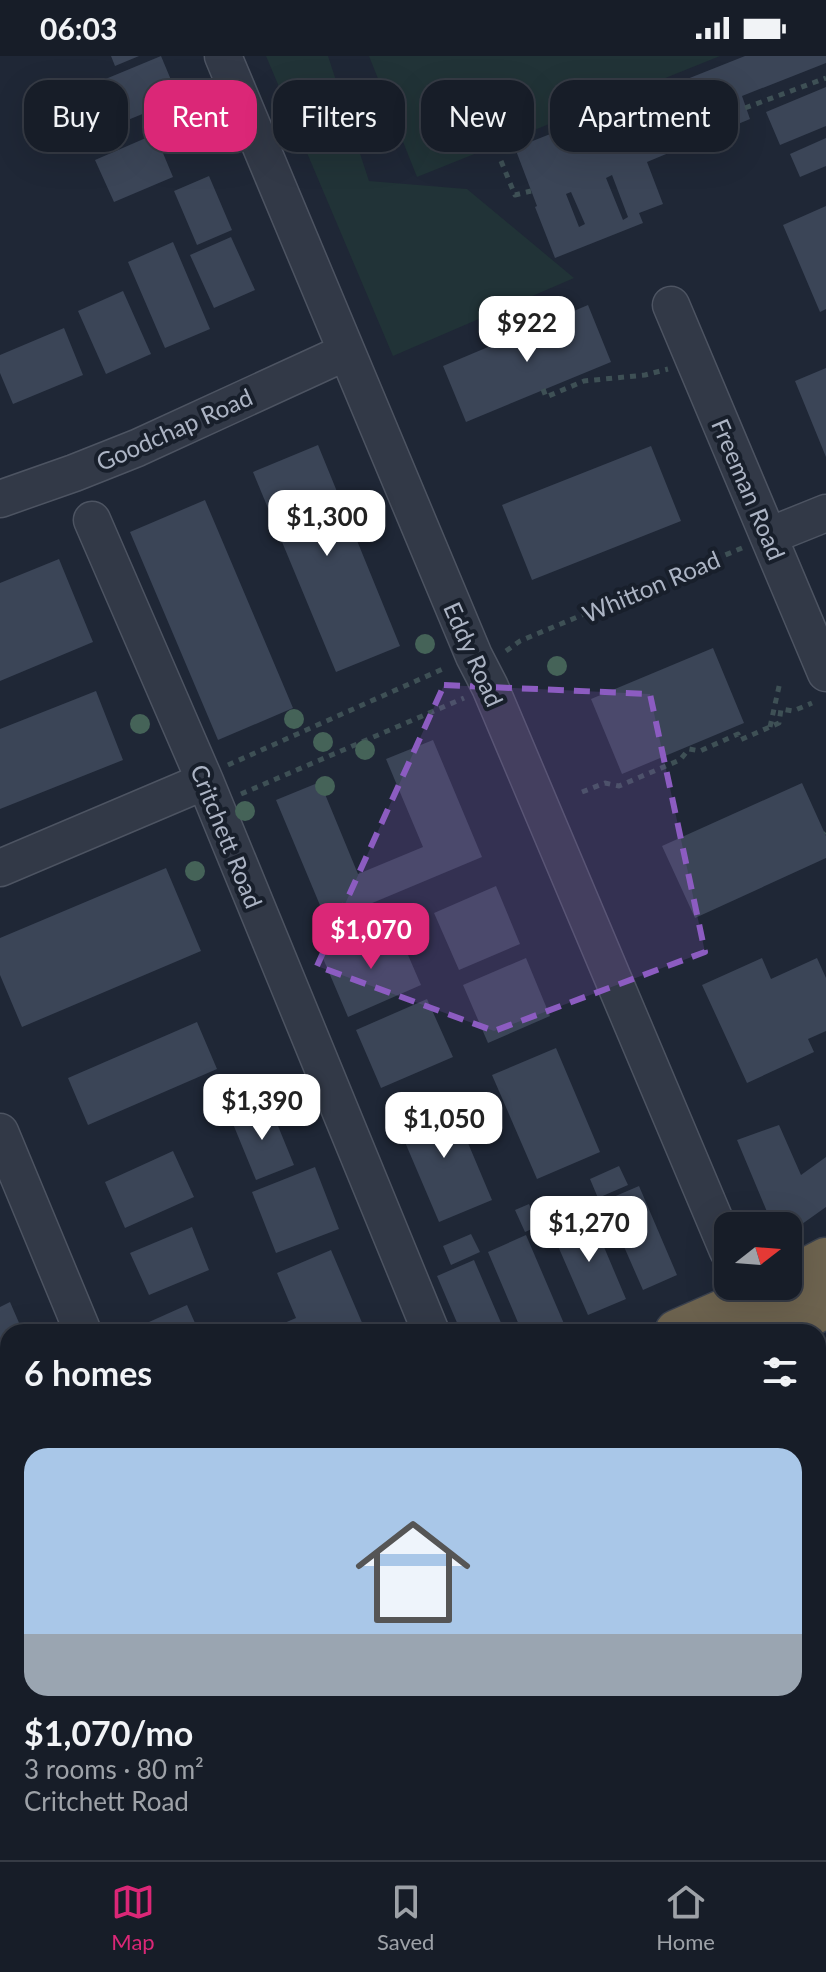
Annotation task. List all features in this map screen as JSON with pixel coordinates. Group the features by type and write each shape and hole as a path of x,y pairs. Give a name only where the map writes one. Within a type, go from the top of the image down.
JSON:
{"highway":[{"path":"802,1273 826,1260"},
{"path":"699,1324 761,1301 826,1306"}],"street":[{"name":"Eddy Road","path":"223,56 714,1218"},
{"name":"Freeman Road","path":"671,305 769,536 819,688"},
{"name":"Goodchap Road","path":"0,499 137,448 346,352"},
{"path":"769,536 826,513"},
{"name":"Critchett Road","path":"92,520 226,785 428,1324"},
{"path":"0,868 226,785"},
{"path":"0,1132 80,1324"}],"path":[{"path":"745,108 826,78"},
{"path":"501,161 515,195 531,191"},
{"path":"543,389 546,397 584,381 645,375 677,367"},
{"name":"Whitton Road","path":"226,785 481,671 520,641 769,536"},
{"path":"226,785 228,765 481,671"},
{"path":"770,727 780,682"},
{"path":"582,792 605,783 619,786 680,760 689,748 700,751 738,734 740,740 770,727 779,723 781,709 793,711 819,688"}],"highlighted area":[{"path":"444,685 650,694 705,952 494,1031 317,966"}],"shaded area":[{"path":"266,56 328,56 336,80 276,80"},
{"path":"369,56 720,56 660,80 550,80 550,124 534,130 534,80 421,80 421,152 480,152 417,177 405,147 405,80 379,80"},
{"path":"307,152 359,152 369,181 467,189 574,278 393,356"}],"building":[{"path":"111,56 139,56 115,66"},
{"path":"161,56 171,80 144,80 144,113 128,120 128,80 103,80"},
{"path":"745,56 826,56 826,63 742,96 750,119 738,124 738,80 685,80"},
{"path":"826,87 826,126 780,145 766,112"},
{"path":"550,134 550,152 671,152 647,162 663,204 639,213 643,223 555,258 517,152 534,152 534,140","holes":["612,175 628,217 623,220 606,178","571,192 585,224 579,227 566,194"]},
{"path":"826,138 826,166 800,177 790,154"},
{"path":"144,139 144,152 163,152 173,177 114,202 95,160 113,152 128,152 128,146"},
{"path":"209,176 232,230 197,245 174,191"},
{"path":"826,206 826,309 820,312 783,225"},
{"path":"231,237 255,290 214,308 190,255"},
{"path":"173,242 210,329 165,348 128,262"},
{"path":"123,291 151,354 106,374 78,311"},
{"path":"588,305 611,362 466,422 443,366"},
{"path":"64,328 83,375 13,404 0,373 0,355"},
{"path":"826,368 826,457 795,381"},
{"path":"318,445 400,646 336,672 253,472"},
{"path":"651,446 681,521 532,580 502,505"},
{"path":"205,500 293,708 218,740 130,532"},
{"path":"59,559 93,642 0,681 0,583"},
{"path":"713,648 744,723 622,774 591,699"},
{"path":"96,691 123,760 0,809 0,729"},
{"path":"433,740 482,857 327,922 276,800 320,782 358,874 423,847 386,759"},
{"path":"802,783 826,836 826,858 695,918 662,846"},
{"path":"166,868 201,951 22,1027 0,975 0,938"},
{"path":"496,886 520,944 459,970 434,913"},
{"path":"395,925 421,985 348,1017 322,956"},
{"path":"526,958 550,1016 488,1043 463,985"},
{"path":"762,958 771,979 817,958 826,978 826,1031 808,1039 814,1052 747,1083 702,985"},
{"path":"427,999 453,1057 381,1088 356,1030"},
{"path":"197,1022 217,1069 88,1125 68,1078"},
{"path":"556,1048 600,1152 537,1179 492,1075"},
{"path":"449,1098 492,1200 439,1222 396,1121"},
{"path":"269,1104 294,1165 256,1180 231,1119"},
{"path":"779,1125 801,1175 826,1157 826,1207 802,1224 802,1212 767,1212 737,1140"},
{"path":"173,1151 194,1197 125,1228 105,1182"},
{"path":"619,1166 628,1185 598,1198 590,1179"},
{"path":"315,1167 339,1229 276,1253 252,1192"},
{"path":"639,1186 677,1275 643,1290 604,1201"},
{"path":"529,1204 539,1226 525,1232 515,1210"},
{"path":"590,1214 626,1299 588,1315 551,1230"},
{"path":"192,1227 209,1270 149,1295 130,1253"},
{"path":"471,1234 480,1252 451,1265 443,1246"},
{"path":"526,1235 564,1324 519,1324 488,1252"},
{"path":"331,1250 363,1324 282,1324 296,1318 277,1273"},
{"path":"474,1260 502,1324 458,1324 437,1276"},
{"path":"10,1302 20,1324 0,1324 0,1307"},
{"path":"187,1305 195,1324 150,1324"}]}
